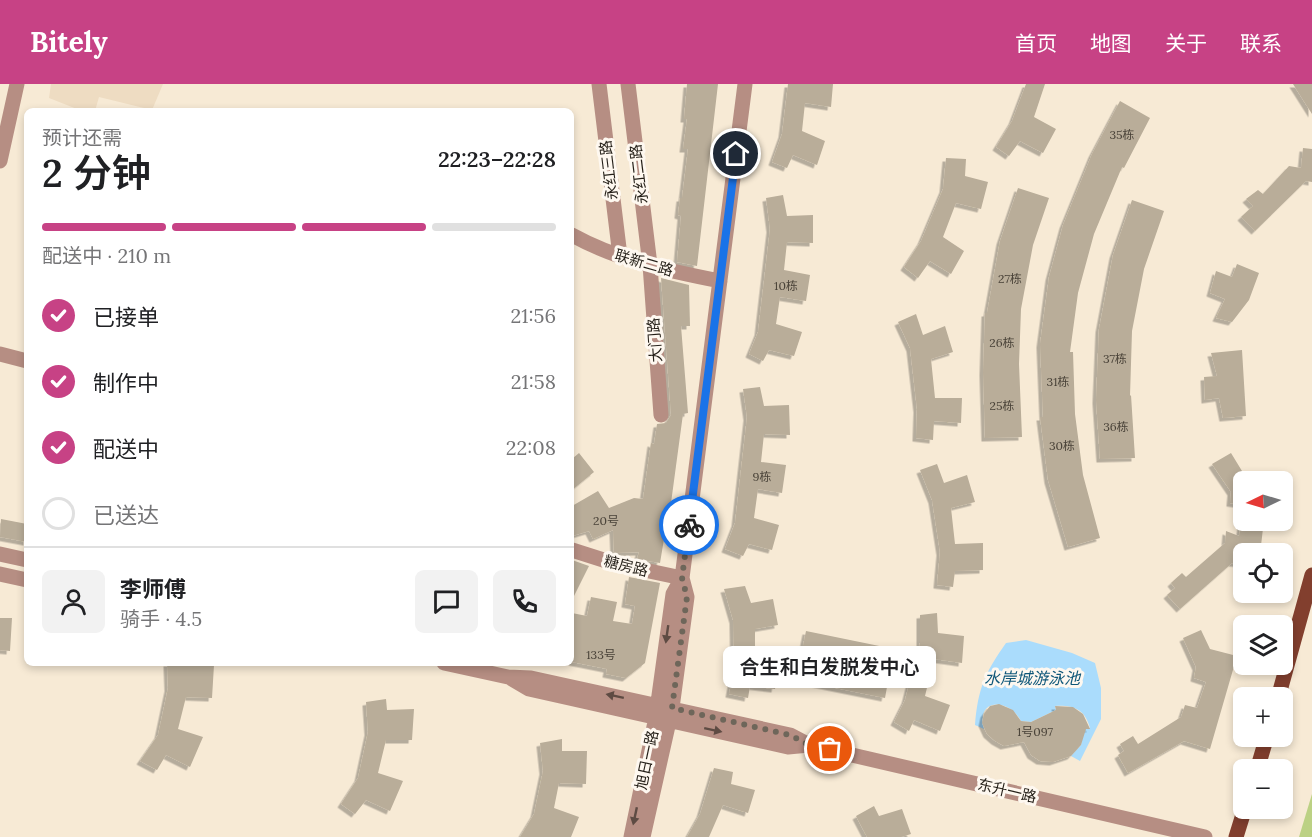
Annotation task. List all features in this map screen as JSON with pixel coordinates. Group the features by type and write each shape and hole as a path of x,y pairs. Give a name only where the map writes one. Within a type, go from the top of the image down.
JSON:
{"main road":[{"path":"1281,687 1312,575"},
{"path":"1236,837 1242,819"}],"street":[{"path":"0,161 17,84"},
{"name":"永红三路","path":"599,84 620,256"},
{"name":"永红二路","path":"628,84 650,265"},
{"name":"旭日一路","path":"643,837 664,713 673,594 682,578 745,84"},
{"name":"联新二路","path":"574,236 597,248 620,256 720,281"},
{"name":"大门路","path":"650,265 661,415"},
{"path":"0,354 24,360"},
{"name":"糖房路","path":"574,551 616,564 682,578"},
{"path":"0,554 24,559"},
{"path":"0,574 24,579"},
{"name":"东升一路","path":"458,666 508,677 531,678 664,713 790,735 809,745 1205,837"},
{"name":"旭日一路","path":"631,837 664,713"}],"shaded area":[{"path":"51,84 163,84 153,108 144,108 99,97 96,108 74,108 49,98"}],"green space":[{"path":"1312,794 1312,837 1299,837"}],"water":[{"name":"水岸城游泳池","path":"1026,640 1072,653 1095,663 1101,688 1101,719 1080,761 1071,756 1081,745 1084,729 1090,728 1085,716 1077,709 1055,706 1056,710 1031,722 1021,721 1008,708 994,705 988,707 984,712 982,719 984,729 975,725 978,701 993,663 1006,643"}],"building":[{"path":"687,84 718,84 697,266 677,262 681,216 678,215 688,149 683,149 687,119 684,119"},
{"path":"788,84 833,84 831,107 805,103 802,131 825,141 817,165 793,155 787,168 772,162 782,134"},
{"path":"1026,84 1045,84 1034,117 1056,129 1043,153 1020,141 1009,156 996,147 1012,121"},
{"path":"1293,84 1312,84 1312,114"},
{"path":"1120,101 1150,118 1124,168 1122,167 1094,234 1078,293 1070,352 1073,352 1075,414 1083,475 1100,538 1068,547 1048,480 1040,417 1043,417 1040,344 1049,277 1063,225 1092,154"},
{"path":"1303,148 1312,149 1312,182 1306,181 1255,231 1241,217 1253,206 1246,199 1258,190 1263,194 1289,166 1301,168"},
{"path":"946,158 966,159 965,176 988,182 981,209 956,203 943,237 964,251 951,274 930,261 918,278 904,267 921,241 943,189"},
{"path":"1018,188 1049,198 1033,245 1021,309 1019,364 1022,437 985,438 983,372 985,313 987,313 1000,241"},
{"path":"783,195 787,216 813,215 813,243 787,242 784,270 810,275 806,301 780,297 776,324 802,332 794,356 769,350 763,361 749,354 758,332 770,229 766,198"},
{"path":"1132,200 1164,211 1144,269 1132,331 1130,396 1135,458 1100,459 1096,400 1099,329 1113,255"},
{"path":"1237,264 1259,273 1249,300 1232,322 1216,318 1225,299 1210,293 1216,271 1232,277"},
{"path":"661,278 689,285 690,326 681,326 688,413 683,414 660,563 637,559 639,552 614,553 613,530 593,539 589,531 574,535 574,505 598,491 609,508 634,498 643,499 651,443 654,444 657,424 666,423 671,415"},
{"path":"916,314 923,335 945,326 953,352 931,359 935,398 962,398 961,423 934,421 933,440 916,438 917,409 910,348 898,322"},
{"path":"1242,350 1246,416 1223,418 1219,398 1205,400 1204,377 1217,376 1211,353"},
{"path":"760,387 764,406 789,405 790,435 764,434 761,462 786,465 782,493 758,489 754,518 779,525 772,550 749,544 743,556 725,549 735,523 747,417 743,389"},
{"path":"579,453 594,472 574,488 574,457"},
{"path":"1231,453 1242,471 1233,471 1233,503 1230,503 1231,492 1212,464"},
{"path":"937,464 944,483 967,475 975,502 951,508 955,544 983,543 983,570 955,571 953,587 937,585 940,552 932,500 920,470"},
{"path":"1,519 24,523 24,541 0,537"},
{"path":"1226,531 1239,536 1240,531 1263,531 1261,543 1233,543 1233,563 1180,609 1167,595 1175,588 1171,583 1182,573 1186,577 1225,543"},
{"path":"574,561 589,566 574,596"},
{"path":"629,577 660,583 645,663 626,678 606,674 607,669 574,662 574,613 587,616 591,597 617,602 613,621 632,624 635,606 625,604"},
{"path":"745,586 751,603 773,599 778,625 755,629 755,661 779,664 775,689 750,686 748,698 729,694 734,669 733,620 724,589"},
{"path":"937,613 938,633 964,636 962,663 934,659 925,696 950,705 940,731 914,720 909,731 894,722 905,700 920,643 920,615"},
{"path":"0,618 12,618 10,651 0,650"},
{"path":"1201,630 1210,649 1233,655 1233,670 1210,749 1184,741 1128,773 1118,755 1124,751 1120,744 1133,736 1138,744 1181,717 1185,705 1197,708 1206,682 1194,678 1196,667 1183,638"},
{"path":"806,631 894,649 885,698 796,680"},
{"path":"167,666 214,666 212,698 186,697 178,729 203,737 190,767 166,755 157,770 140,761 158,735 168,688"},
{"path":"386,699 387,710 414,709 412,740 386,740 378,773 403,781 390,811 366,800 355,814 341,804 358,778 368,732 366,702"},
{"path":"999,704 1013,710 1021,721 1031,722 1056,710 1055,706 1073,707 1083,714 1090,729 1086,729 1081,745 1071,756 1053,762 1040,761 1031,755 1024,742 1004,746 987,734 982,723 984,714 990,706"},
{"path":"562,739 562,751 587,751 586,784 559,783 554,808 579,817 571,837 520,837 534,814 543,771 540,743"},
{"path":"714,768 733,772 731,784 755,790 748,813 723,805 709,837 687,837 700,814"},
{"path":"874,806 879,816 902,809 911,834 901,837 867,837 856,816"}],"way so far":[{"path":"689,525 682,578 687,597 672,708 790,735 809,745 830,749"}],"place":[{"name":"合生和白发脱发中心","path":"830,749"}],"route":[{"path":"689,525 736,154"}]}
